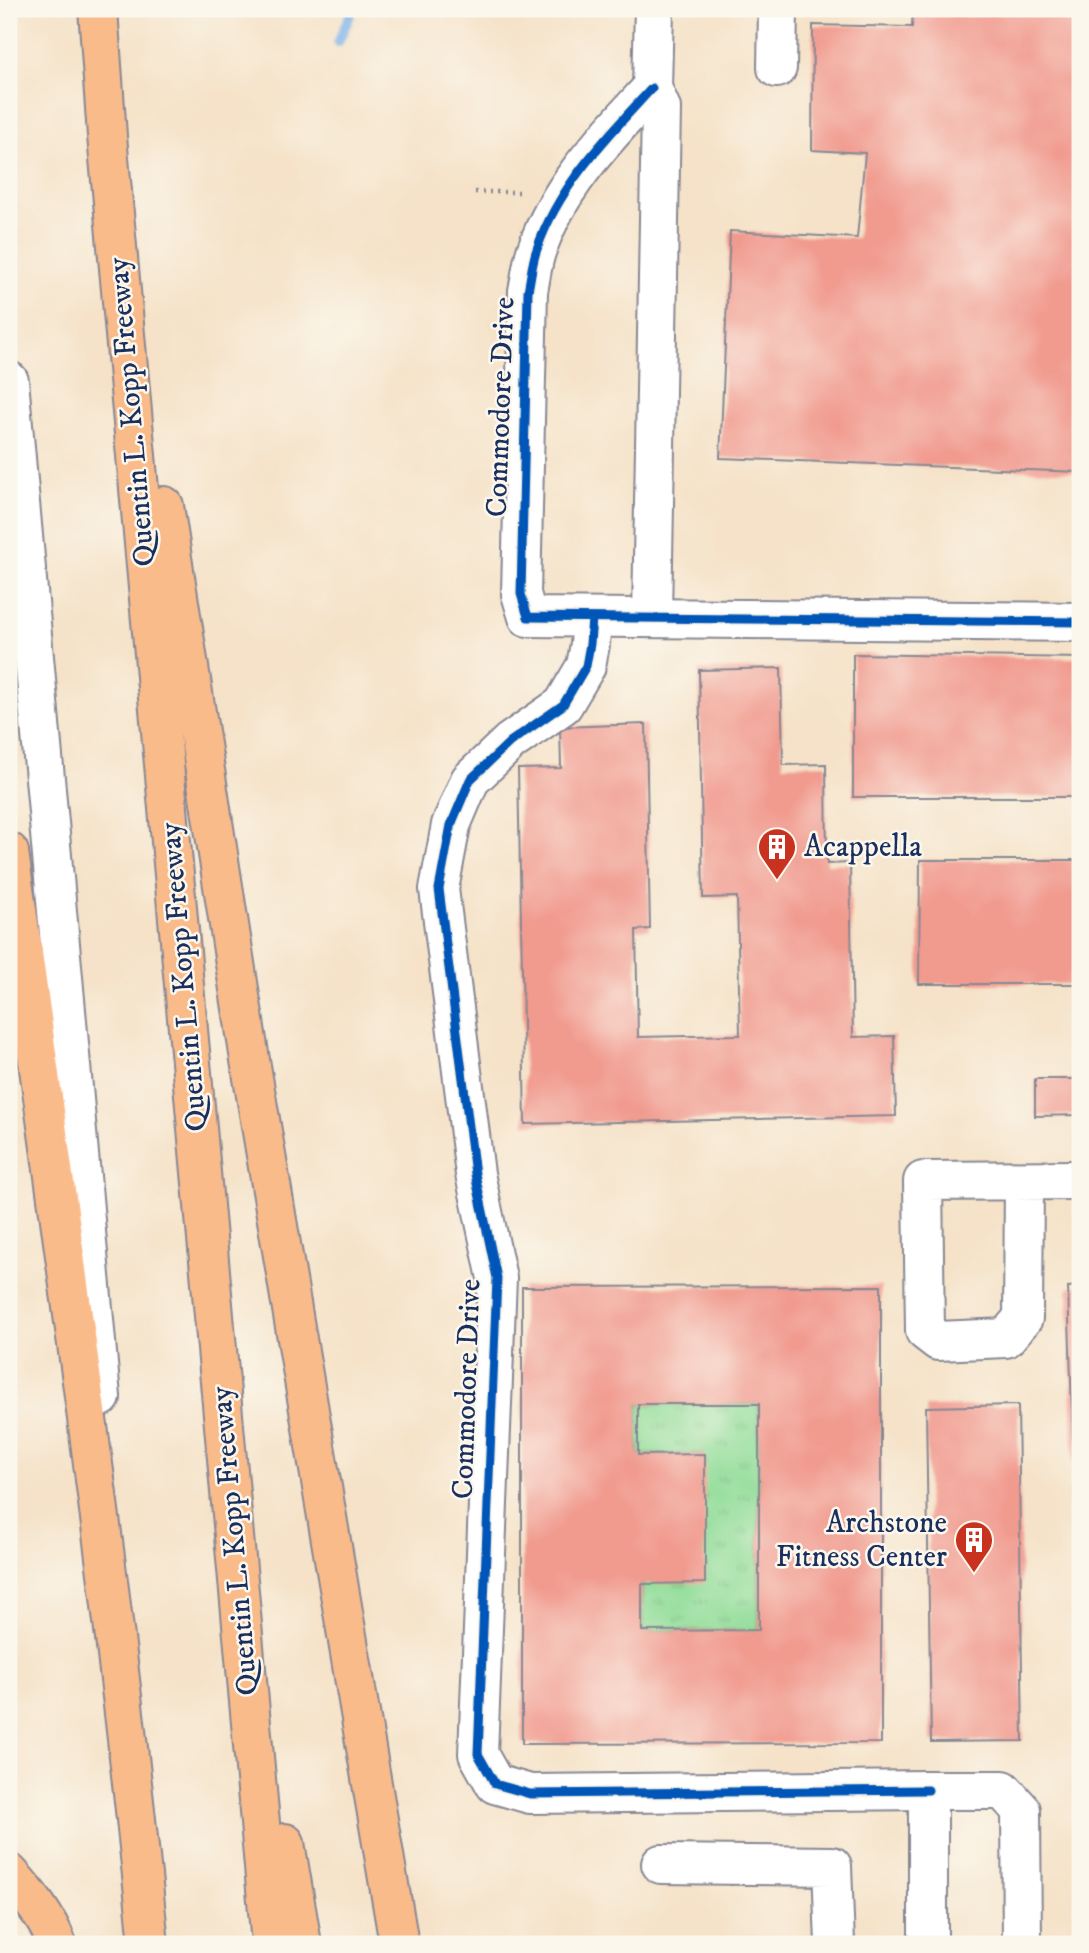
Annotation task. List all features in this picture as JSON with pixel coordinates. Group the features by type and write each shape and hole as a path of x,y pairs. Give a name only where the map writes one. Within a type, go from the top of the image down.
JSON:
{"highway":[{"name":"Quentin L. Kopp Freeway","path":"98,9 107,136 271,1944"},
{"path":"107,136 250,1059 399,1944"},
{"path":"9,852 106,1563 133,1782 149,1944"},
{"path":"235,1537 302,1944"},
{"path":"9,1873 27,1893 57,1944"}],"street":[{"path":"87,9 107,136"},
{"path":"652,617 661,108 652,89 654,9"},
{"path":"777,68 778,9"},
{"name":"Commodore Drive","path":"652,89 584,164 553,210 536,251 528,291 521,594 528,617 1080,622"},
{"path":"9,381 149,1944"},
{"name":"Commodore Drive","path":"592,618 586,666 563,705 510,742 470,780 451,825 439,889 475,1174 497,1278 478,1754 495,1784 530,1794 1003,1790 1021,1810 1022,1944"},
{"path":"1024,1181 1023,1318 1006,1338 938,1341 925,1331 923,1181 1080,1180"},
{"path":"928,1790 928,1944"},
{"path":"661,1864 832,1866 835,1944"}],"path":[{"path":"475,192 525,192"}],"green space":[{"path":"638,1404 759,1404 759,1630 642,1631 642,1584 704,1454 638,1455"}],"building":[{"path":"913,9 1080,9 1080,472 720,458 730,231 857,238 865,153 812,150 813,25 912,27"},
{"path":"853,654 1080,658 1080,797 853,797"},
{"name":"Acappella","path":"781,668 783,765 826,764 827,864 850,863 853,1037 894,1036 896,1116 525,1124 518,769 561,768 560,727 646,724 650,929 636,930 638,1037 740,1035 737,897 703,898 699,670"},
{"path":"920,860 1080,860 1080,984 919,984"},
{"path":"1035,1079 1080,1079 1080,1115 1035,1116"},
{"path":"881,1286 881,1743 522,1744 522,1287","holes":["638,1404 759,1404 759,1630 642,1631 642,1584 705,1583 705,1454 638,1455"]},
{"path":"1080,1286 1080,1598 1078,1598 1068,1287"},
{"name":"Archstone Fitness Center","path":"1018,1405 1023,1741 931,1742 926,1407"}],"waterway":[{"path":"338,42 353,9"}],"cycle path":[{"path":"652,88 571,183 546,226 534,259 528,291 521,594 528,617 1080,622"},
{"path":"592,618 586,666 563,705 510,742 470,780 451,825 439,889 475,1174 497,1278 478,1754 495,1784 530,1794 928,1790"}],"place":[{"name":"Acappella","path":"777,881"},
{"name":"Archstone Fitness Center","path":"974,1574"}]}
